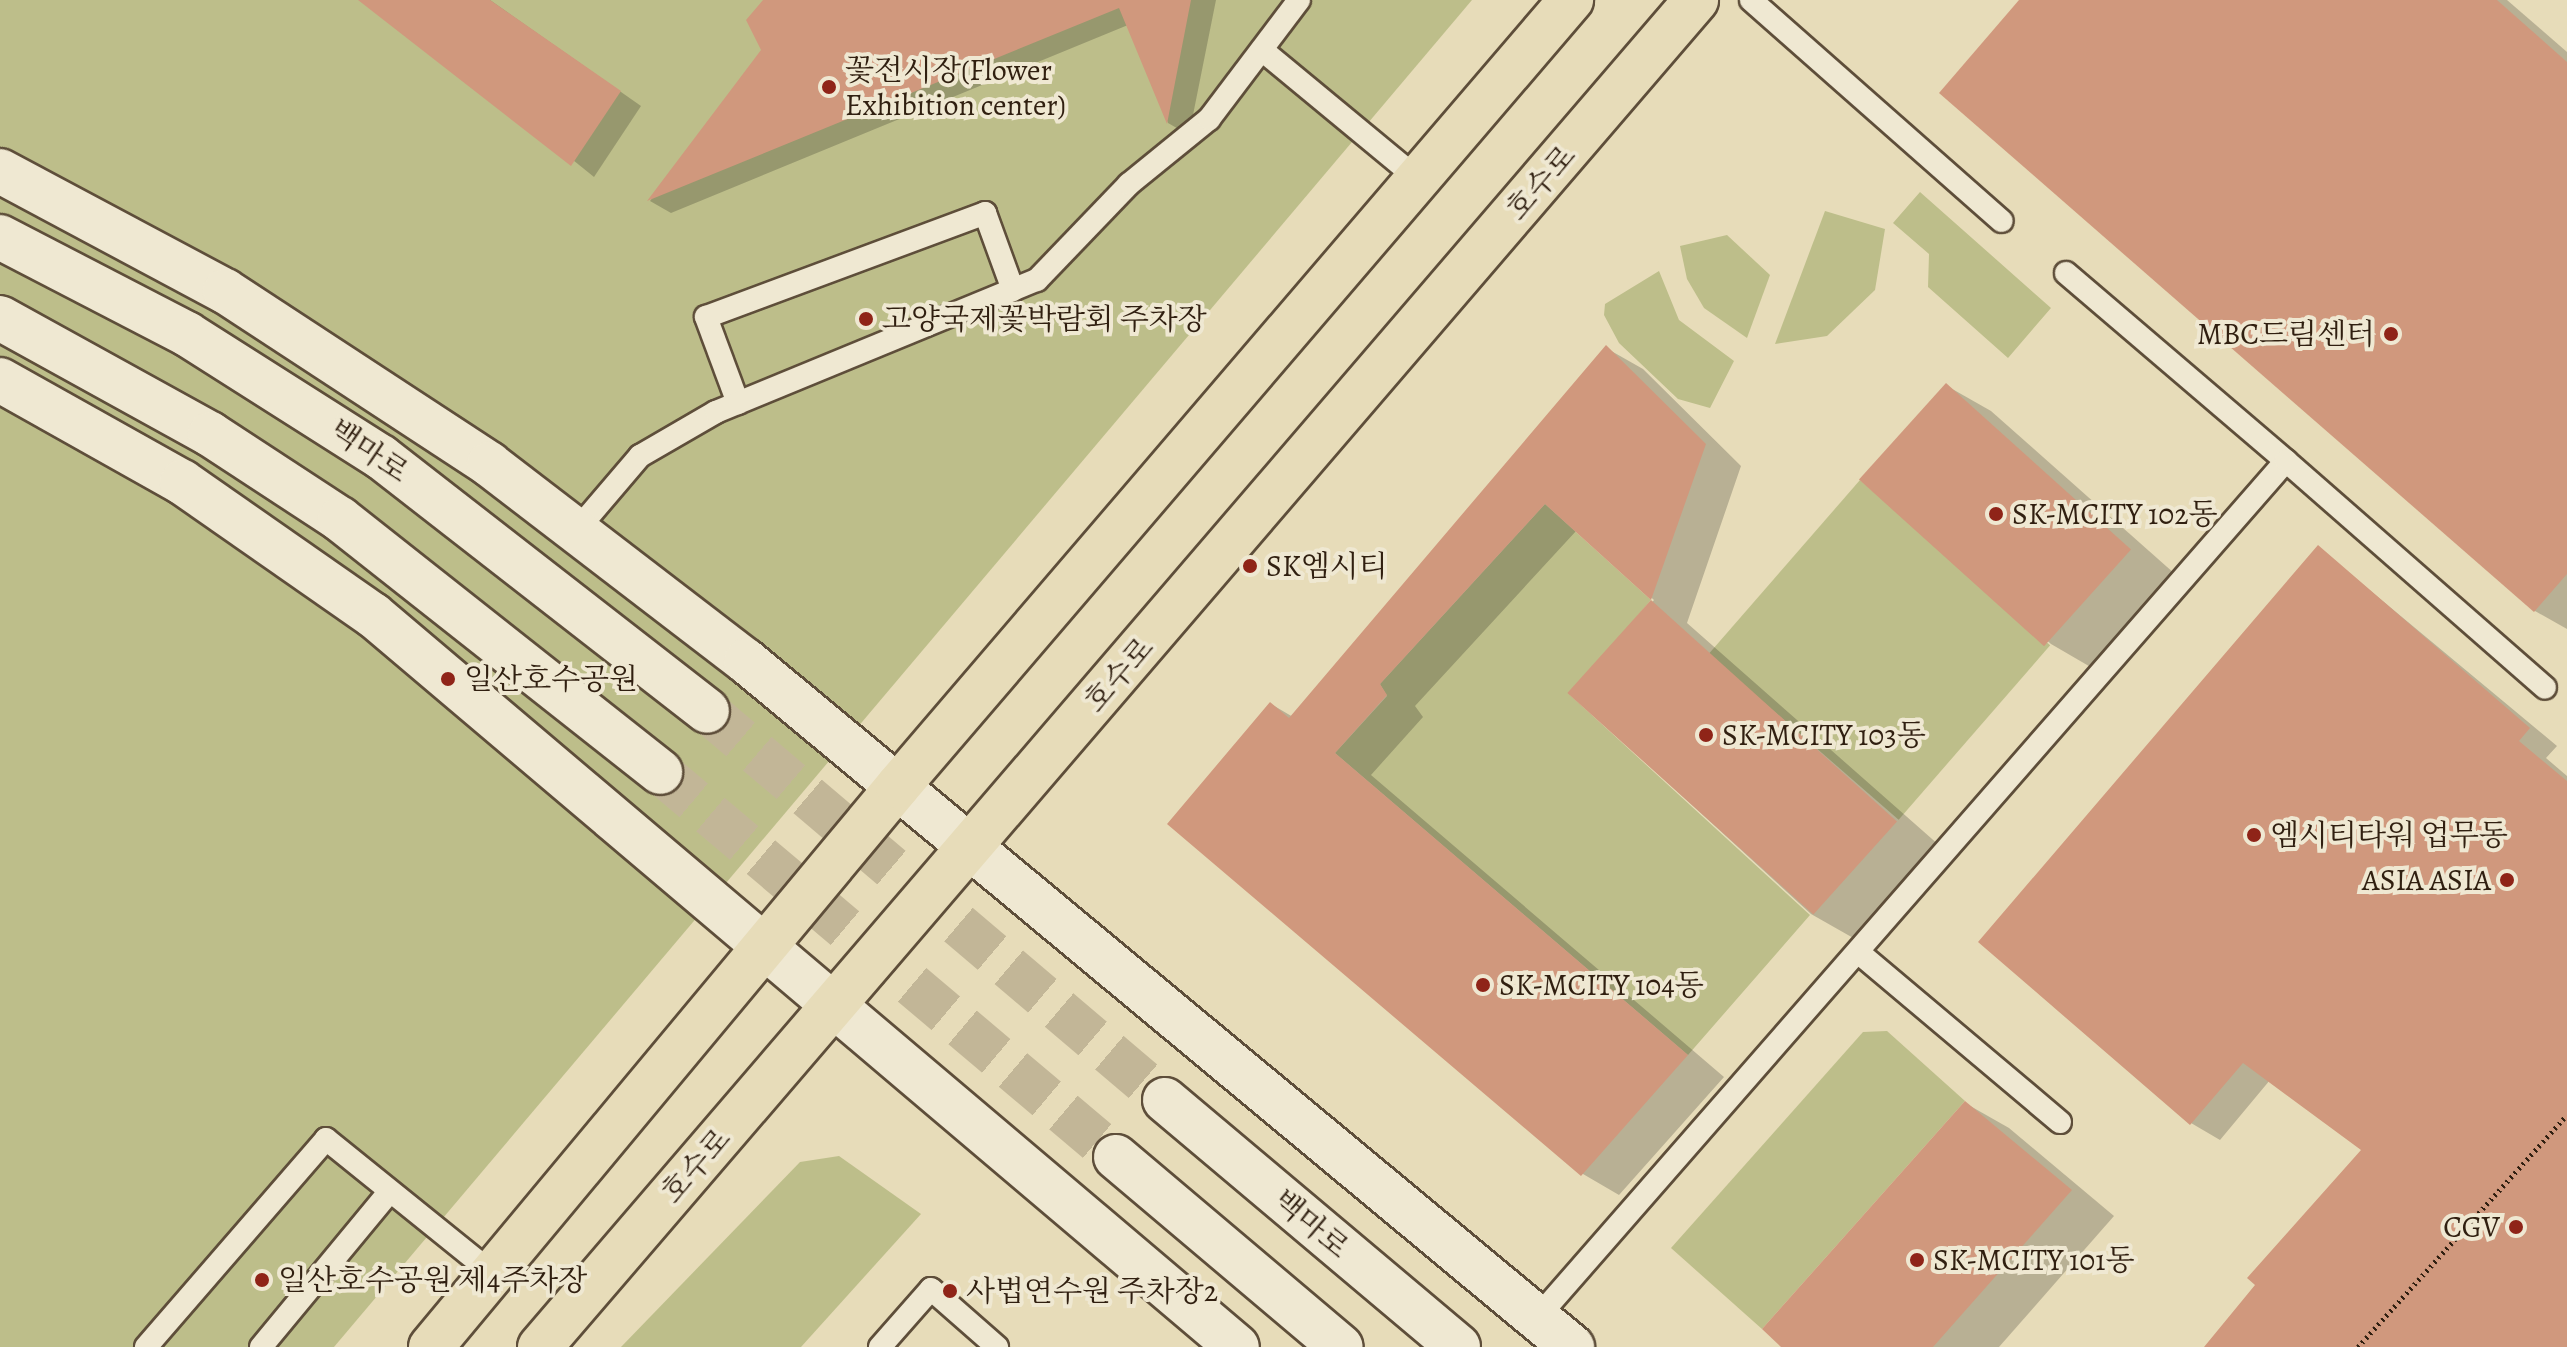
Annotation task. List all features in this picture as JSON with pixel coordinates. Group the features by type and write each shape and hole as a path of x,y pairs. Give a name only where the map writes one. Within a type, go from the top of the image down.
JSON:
{"main road":[{"path":"431,1347 898,786 1571,0"},
{"name":"호수로","path":"540,1347 973,847 1696,0"},
{"path":"0,171 294,332 576,531 973,847 1572,1347"},
{"name":"백마로","path":"0,237 187,334 381,457 707,711"},
{"path":"0,318 210,434 340,519 660,772"},
{"path":"0,380 182,482 307,564 837,1002 1237,1347"},
{"name":"백마로","path":"1165,1100 1458,1347"},
{"path":"1116,1157 1341,1347"}],"lane":[{"path":"576,531 640,456 738,403 1037,280 1129,184 1209,119 1299,0"},
{"path":"1751,0 2002,221"},
{"path":"1262,50 1419,180"},
{"path":"738,403 706,317 985,213 1013,290"},
{"path":"2066,273 2545,688"},
{"path":"1537,1318 2286,461"},
{"path":"1858,952 2060,1122"},
{"path":"146,1347 326,1139 492,1273"},
{"path":"261,1347 389,1192"},
{"path":"880,1347 931,1289 997,1347"}],"path":[{"path":"2358,1347 2567,1115"},
{"path":"2362,1339 2370,1347"}],"green space":[{"name":"일산호수공원","path":"0,0 1472,0 334,1347 0,1347"},
{"path":"1920,192 2051,308 2008,358 1928,287 1929,254 1893,223"},
{"path":"1825,211 1885,229 1875,290 1827,336 1775,344"},
{"path":"1727,235 1770,275 1747,338 1704,308 1687,279 1680,246"},
{"path":"1659,271 1679,320 1734,361 1710,408 1678,399 1619,343 1604,315 1605,304"},
{"path":"1860,480 2050,645 1899,820 1708,654"},
{"path":"1545,504 1651,600 1570,695 1810,915 1688,1055 1335,753 1387,696 1380,684"},
{"path":"1887,1031 1965,1101 1762,1329 1671,1248 1863,1032"},
{"path":"839,1156 921,1214 801,1347 621,1347 800,1162"}],"building":[{"path":"358,0 490,0 621,91 571,166"},
{"name":"꽃전시장(Flower Exhibition center)","path":"763,0 1191,0 1167,124 1119,8 647,201 761,50 746,20"},
{"name":"MBC드림센터","path":"2019,0 2497,0 2567,62 2567,574 2534,612 1939,93"},
{"name":"SK-MCITY 104동","path":"1606,345 1706,444 1651,600 1545,504 1380,684 1387,695 1335,753 1688,1055 1581,1176 1167,824 1270,702 1289,718"},
{"name":"SK-MCITY 102동","path":"1946,383 2131,550 2044,646 1859,480"},
{"path":"2318,545 2530,728 2519,741 2567,781 2567,1347 2204,1347 2255,1285 2247,1278 2361,1150 2243,1063 2190,1125 1978,942"},
{"name":"SK-MCITY 103동","path":"1651,600 1897,821 1813,914 1567,693"},
{"name":"SK-MCITY 101동","path":"1965,1101 2072,1190 1933,1347 1781,1347 1762,1329"}],"tunnel":[{"path":"707,711 1165,1100"},
{"path":"660,772 1116,1157"}],"place":[{"name":"꽃전시장(Flower Exhibition center)","path":"829,87"},
{"name":"고양국제꽃박람회 주차장","path":"866,319"},
{"name":"MBC드림센터","path":"2391,334"},
{"name":"SK-MCITY 102동","path":"1996,514"},
{"name":"SK엠시티","path":"1250,566"},
{"name":"일산호수공원","path":"448,679"},
{"name":"SK-MCITY 103동","path":"1706,735"},
{"name":"엠시티타워 업무동","path":"2254,835"},
{"name":"ASIA ASIA","path":"2507,880"},
{"name":"SK-MCITY 104동","path":"1483,985"},
{"name":"CGV","path":"2516,1227"},
{"name":"SK-MCITY 101동","path":"1917,1260"},
{"name":"일산호수공원 제4주차장","path":"262,1280"},
{"name":"사법연수원 주차장2","path":"950,1291"}]}
